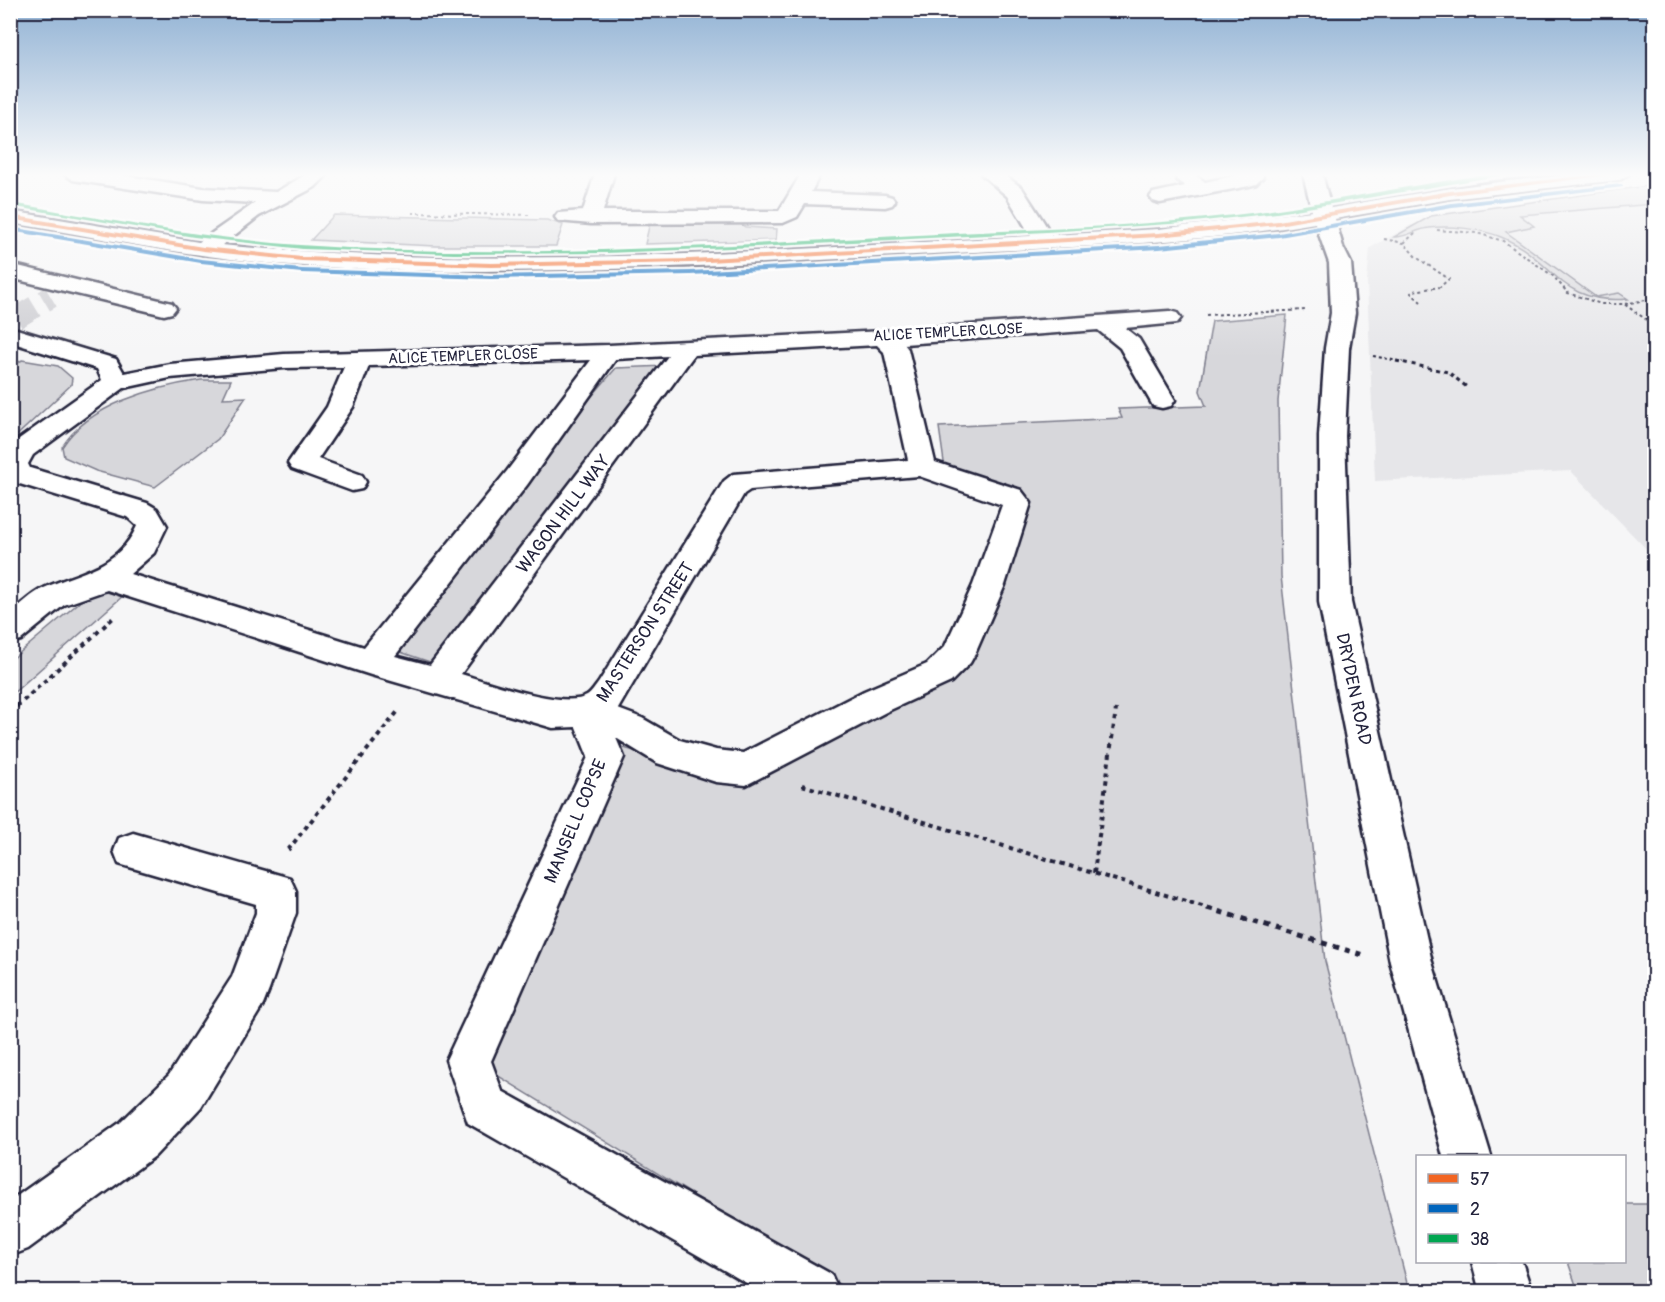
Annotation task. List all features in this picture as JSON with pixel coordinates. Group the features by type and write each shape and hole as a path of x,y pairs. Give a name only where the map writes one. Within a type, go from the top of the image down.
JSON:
{"street":[{"path":"117,235 203,249 347,262 491,265 690,261 1169,235"},
{"path":"203,249 222,235"},
{"path":"601,235 601,241"},
{"path":"1041,235 1045,241"},
{"name":"DRYDEN ROAD","path":"1328,235 1340,263 1343,313 1337,348 1332,436 1335,602 1412,962 1467,1155"},
{"path":"18,273 61,291 164,308"},
{"name":"ALICE TEMPLER CLOSE","path":"106,578 143,546 152,526 147,516 137,510 20,474 12,464 22,450 116,382 170,371 284,361 609,352 883,338 1169,318"},
{"path":"1103,322 1130,344 1162,400"},
{"path":"12,324 107,364 116,382"},
{"path":"588,712 630,728 670,752 716,766 747,769 876,701 939,673 958,654 989,585 1017,503 1011,497 920,466 922,458 896,349 883,338"},
{"name":"WAGON HILL WAY","path":"431,679 687,348"},
{"path":"371,662 517,478 609,352"},
{"path":"352,482 302,462 340,406 359,359"},
{"name":"MASTERSON STREET","path":"106,578 371,662 553,714 588,712 602,705 611,692 734,488 743,482 910,470 920,466"},
{"path":"10,631 53,597 106,578"},
{"name":"MANSELL COPSE","path":"588,712 606,757 468,1060 484,1107 813,1292"},
{"path":"10,1231 138,1139 185,1091 248,990 276,913 276,891 133,851"},
{"path":"1497,1263 1506,1292"}],"path":[{"path":"1412,235 1404,243 1416,257 1449,279 1440,287 1413,291 1411,293 1421,302"},
{"path":"1483,235 1503,241 1553,276 1568,293 1601,304 1624,304 1645,300"},
{"path":"1624,304 1654,325"},
{"path":"1169,318 1314,310 1343,313"},
{"path":"1383,358 1448,372 1468,388"},
{"path":"10,713 142,591"},
{"path":"259,886 431,679"},
{"path":"1094,873 1116,709"},
{"path":"747,769 1364,955 1412,962"}],"shaded area":[{"path":"316,235 560,235 556,246 436,246 311,240"},
{"path":"647,235 776,235 776,240 645,244"},
{"path":"1394,235 1654,235 1654,557 1571,471 1375,481 1367,281 1370,248"},
{"path":"1493,235 1510,235 1596,297 1619,293 1628,299 1604,299 1586,295 1571,288 1534,257"},
{"path":"1287,315 1278,401 1281,576 1325,961 1409,1291 850,1291 482,1066 620,747 734,778 963,661 1029,496 945,469 939,427 1122,418 1118,409 1206,406 1200,391 1212,321"},
{"path":"22,360 58,366 72,378 71,385 11,441 11,367"},
{"path":"666,366 439,665 379,645 616,368"},
{"path":"201,380 231,380 223,398 246,397 218,439 155,487 96,471 64,457 62,447 74,432 89,419 106,409 144,393"},
{"path":"109,592 124,595 11,695 11,660 88,595"},
{"path":"1626,1204 1654,1204 1654,1291 1578,1291 1568,1263 1626,1263"}],"tunnel":[{"path":"16,318 51,297"}],"transit line":[{"name":"2","path":"44,235 201,261 302,271 491,277 690,273 1159,247 1280,235"},
{"name":"57","path":"117,235 203,249 302,259 491,265 690,261 1160,235"},
{"name":"38","path":"192,235 303,247 454,252 605,251 954,235"}]}
